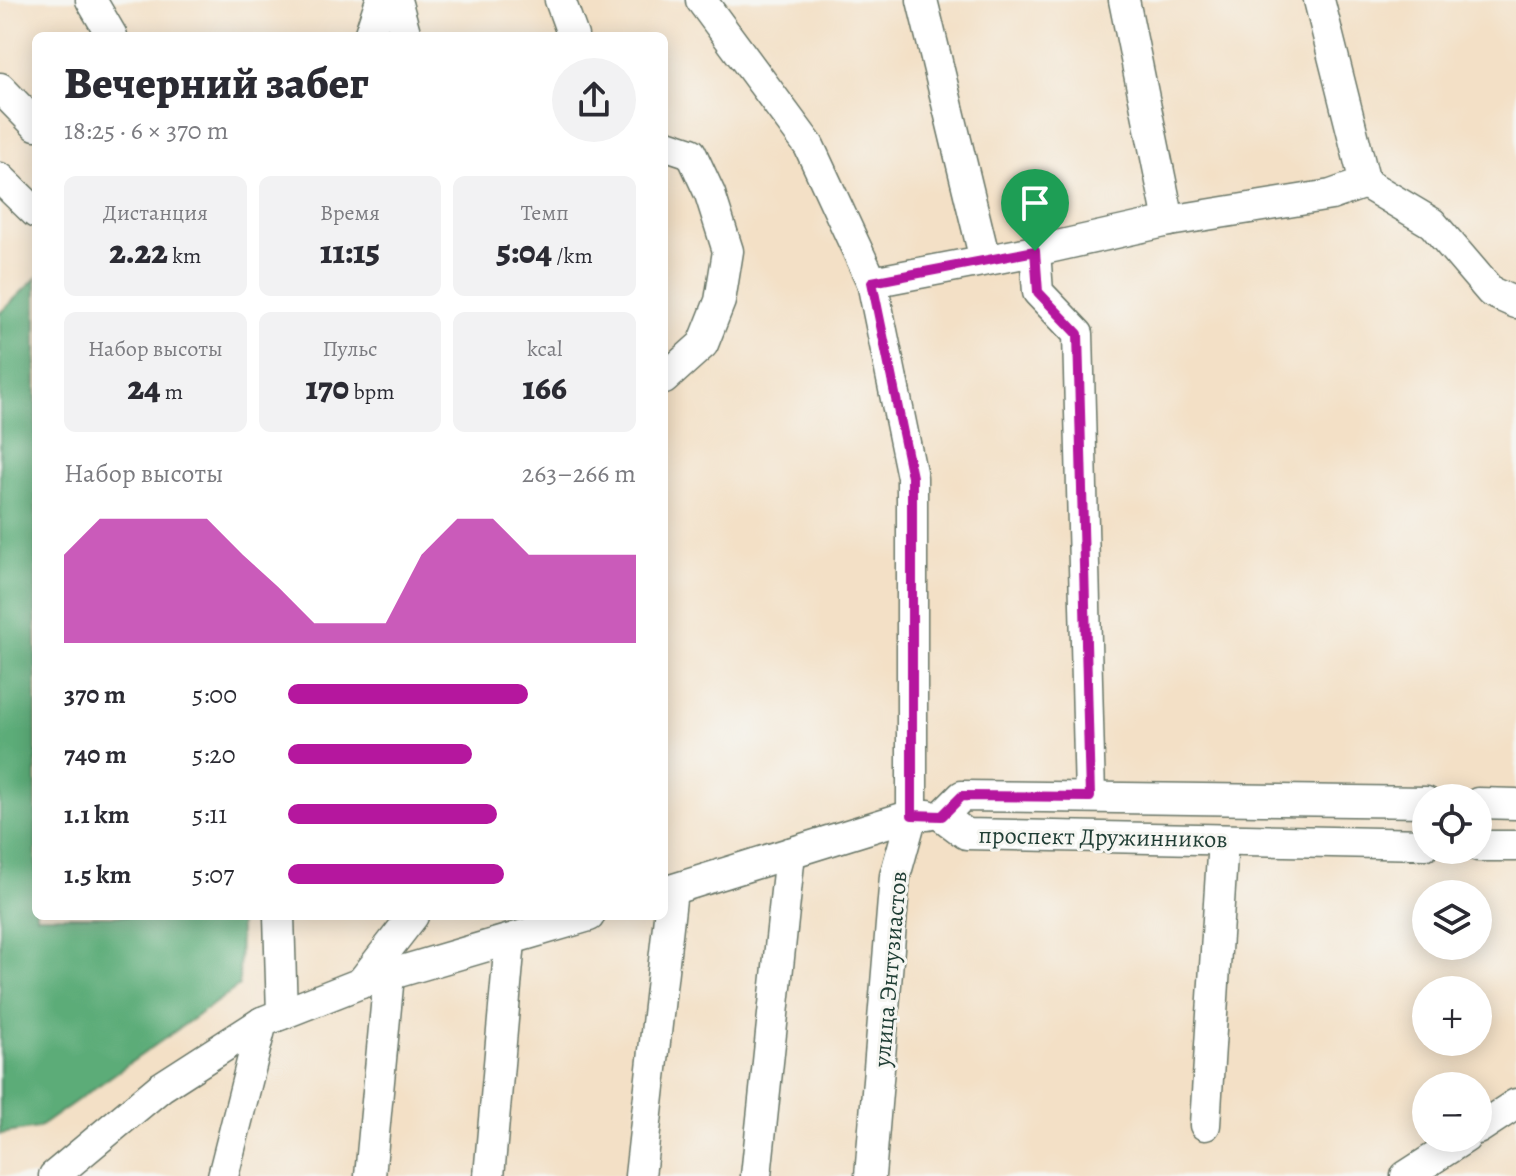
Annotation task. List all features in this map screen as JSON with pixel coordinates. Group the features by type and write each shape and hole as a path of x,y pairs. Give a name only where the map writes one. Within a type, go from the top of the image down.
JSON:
{"street":[{"path":"91,0 110,32"},
{"path":"370,32 381,0"},
{"path":"396,0 405,32"},
{"path":"560,0 572,32"},
{"path":"922,0 985,260"},
{"path":"1124,0 1169,221"},
{"path":"1319,0 1365,183 1432,223 1491,292 1516,303"},
{"name":"улица Энтузиастов","path":"710,3 809,146 872,282 912,477 927,815 895,876 870,1176"},
{"path":"0,88 32,121"},
{"path":"668,145 691,153 710,194 728,251 720,301 703,344 668,375"},
{"path":"0,178 32,209"},
{"path":"872,282 1035,251 1169,221 1331,195 1365,183"},
{"path":"1035,251 1038,292 1078,334 1090,797"},
{"name":"проспект Дружинников","path":"927,815 962,796 1412,802"},
{"path":"1492,803 1516,804"},
{"path":"668,891 927,815"},
{"name":"проспект Дружинников","path":"927,815 966,834 1412,844"},
{"path":"1205,1125 1223,840"},
{"path":"1492,846 1516,846"},
{"path":"756,1176 790,853"},
{"path":"223,1176 272,1018 279,920"},
{"path":"370,1176 375,979 411,920"},
{"path":"52,1175 161,1087 272,1018 375,979 576,920"},
{"path":"640,1176 665,920"},
{"path":"489,1176 510,941"},
{"path":"1492,1120 1516,1104"},
{"path":"1406,1176 1443,1152"}],"green space":[{"path":"32,282 32,920 240,920 239,986 38,1128 0,1134 0,313"}],"route":[{"path":"1035,251 1038,292 1078,334 1090,797 962,796 942,816 912,815 915,745 912,477 872,282 1035,251"}]}
